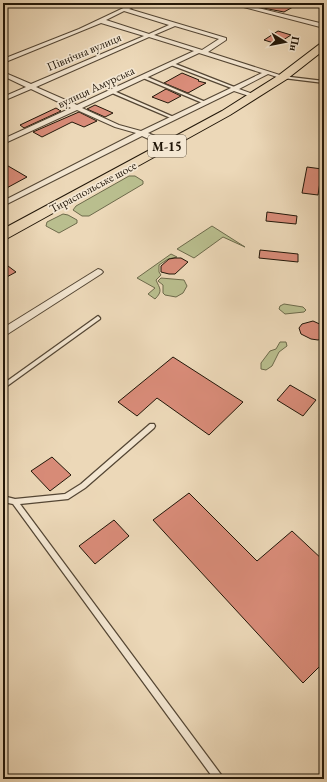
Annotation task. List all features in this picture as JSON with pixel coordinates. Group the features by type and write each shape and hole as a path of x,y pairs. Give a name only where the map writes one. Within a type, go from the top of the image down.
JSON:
{"main road":[{"name":"Тираспольське шосе","path":"5,232 170,145 254,96 283,77 324,45"}],"street":[{"path":"3,61 102,21 138,3"},
{"path":"231,3 324,26"},
{"path":"125,10 173,25"},
{"path":"102,21 266,73 283,77"},
{"name":"Північна вулиця","path":"3,99 173,25"},
{"name":"вулиця Амурська","path":"3,142 201,52 224,39 173,25"},
{"path":"3,204 142,133 266,73"},
{"path":"3,74 117,126 142,133 170,145"},
{"path":"234,88 254,96"},
{"path":"3,333 98,272"}],"lane":[{"path":"172,64 234,88"},
{"path":"144,77 206,102"},
{"path":"283,77 324,82"},
{"path":"113,92 174,118"},
{"path":"3,387 98,318"},
{"path":"3,499 14,502 66,497 83,486 152,426"},
{"path":"14,502 220,779"}],"green space":[{"path":"129,176 135,176 143,181 143,184 89,216 82,216 73,210 76,206"},
{"path":"63,214 77,220 77,223 59,233 46,226 47,222"},
{"path":"212,226 245,247 223,237 194,258 177,249"},
{"path":"171,254 177,257 168,259 159,265 159,272 161,275 156,280 160,288 160,292 155,299 148,294 155,288 137,278"},
{"path":"161,278 184,280 187,286 183,293 176,297 165,295 163,293 163,285 158,281"},
{"path":"284,304 303,307 306,310 304,312 285,314 279,309 280,306"},
{"path":"280,342 286,342 287,346 279,352 272,366 266,370 261,369 261,363 270,351 276,349"}],"building":[{"path":"259,3 300,3 284,12 258,7"},
{"path":"278,31 291,35 277,44 264,40"},
{"path":"182,73 199,80 198,81 206,83 188,93 164,83"},
{"path":"166,89 181,96 168,103 152,97"},
{"path":"95,105 113,113 105,117 87,109"},
{"path":"56,108 61,111 24,128 20,125"},
{"path":"79,112 97,121 84,127 72,122 42,137 33,132"},
{"path":"3,163 27,177 3,190"},
{"path":"307,167 322,169 318,195 302,193"},
{"path":"267,212 297,216 296,224 266,221"},
{"path":"260,250 298,254 298,262 259,258"},
{"path":"181,258 188,262 175,274 161,272 161,266 169,259"},
{"path":"8,266 16,272 3,279 3,269"},
{"path":"313,321 324,326 324,338 318,340 311,339 301,334 299,328 302,324"},
{"path":"173,357 243,402 209,435 157,398 137,416 118,402"},
{"path":"290,385 316,400 303,416 277,400"},
{"path":"52,457 71,475 50,491 31,471"},
{"path":"189,493 257,561 292,531 324,561 324,662 303,683 153,520"},
{"path":"114,520 129,536 95,564 79,546"}]}
